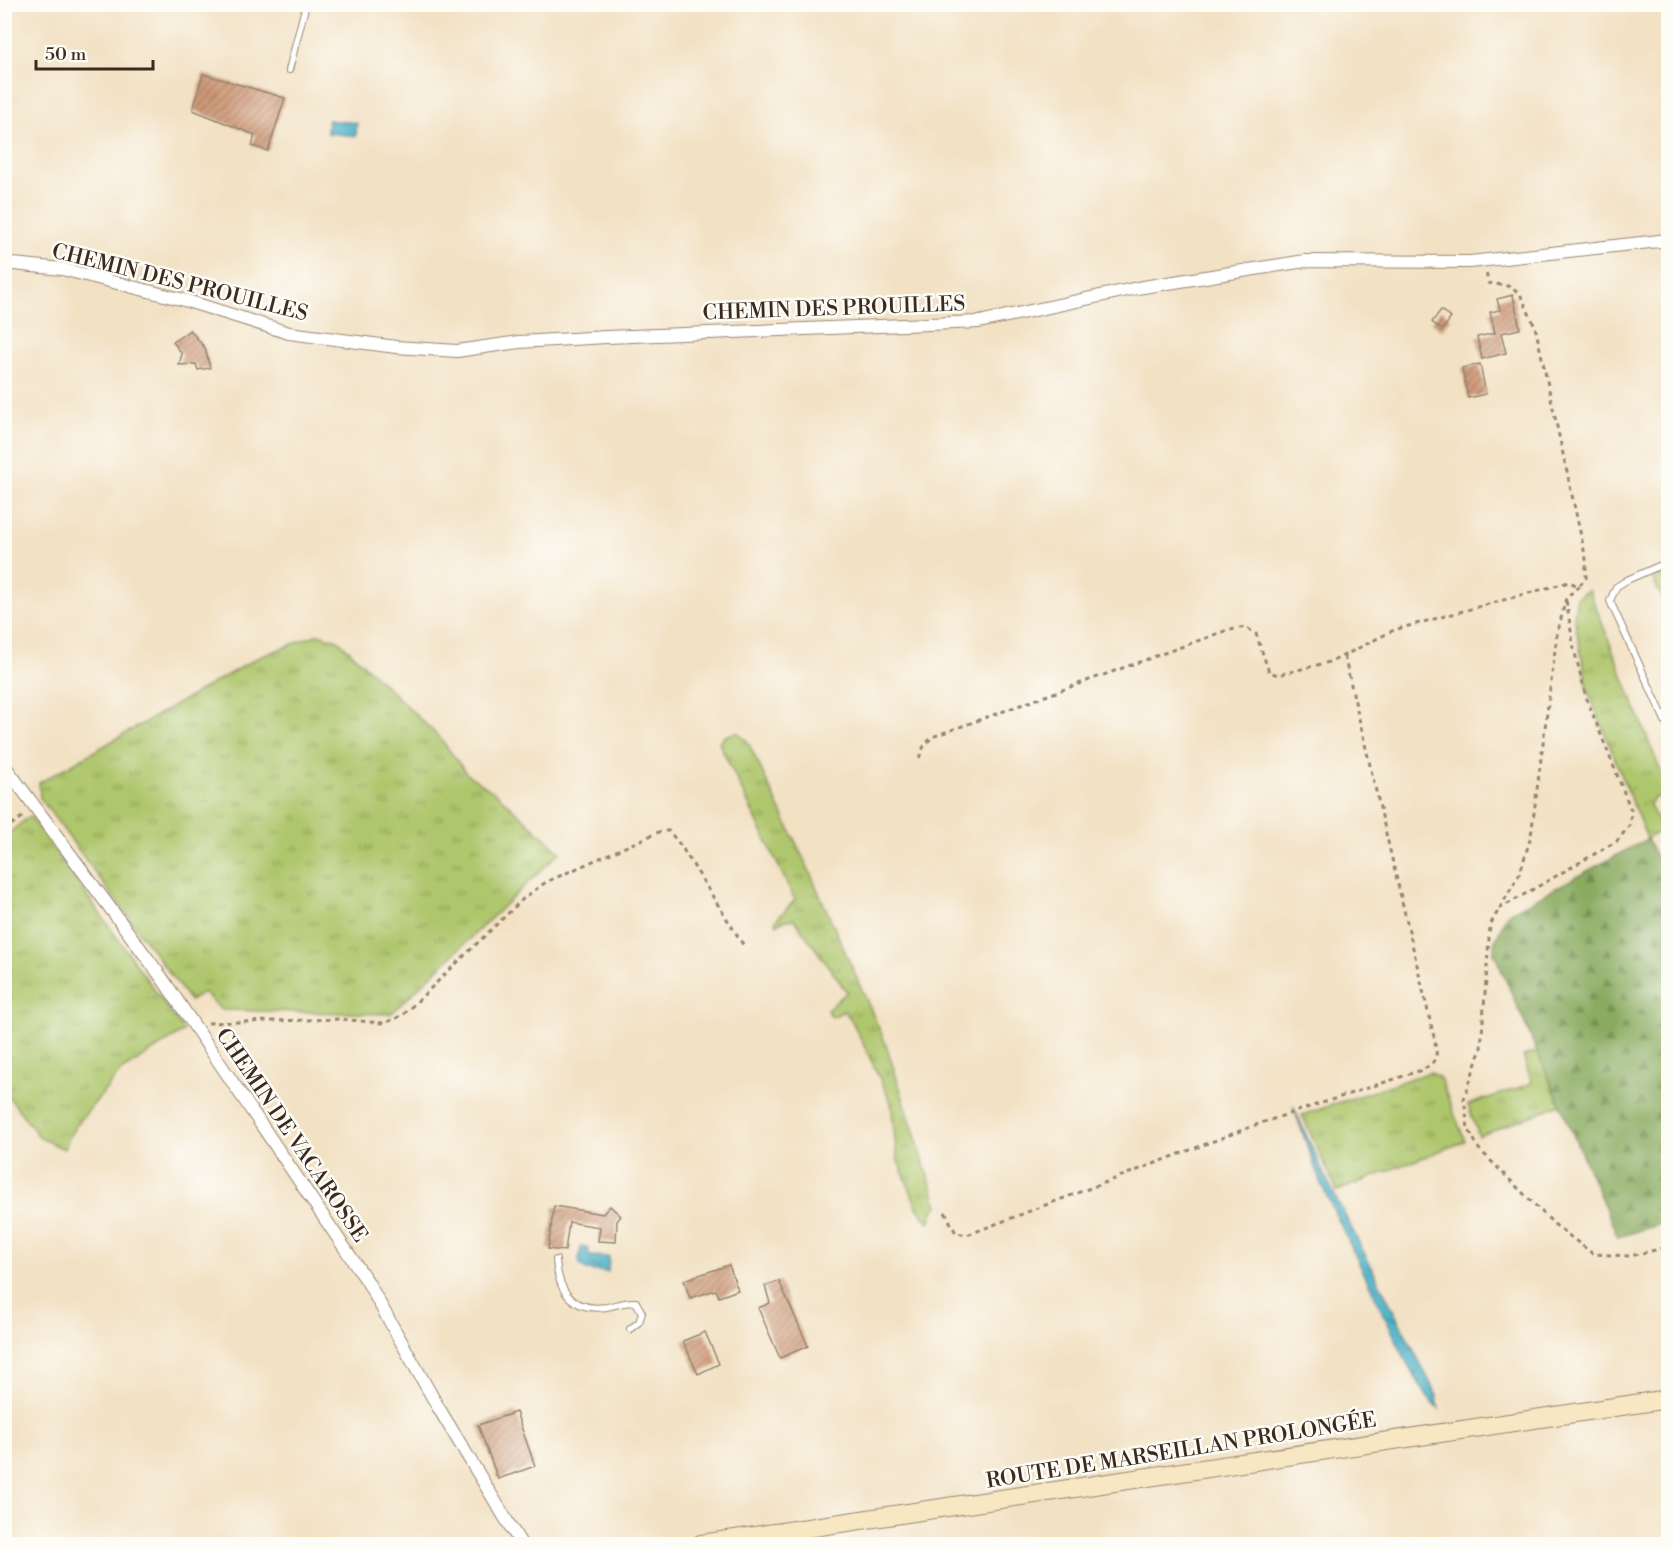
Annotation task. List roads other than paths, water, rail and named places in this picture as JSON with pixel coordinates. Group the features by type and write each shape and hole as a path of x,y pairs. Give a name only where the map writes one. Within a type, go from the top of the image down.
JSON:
{"main road":[{"name":"ROUTE DE MARSEILLAN PROLONGÉE","path":"701,1545 1668,1399"}],"street":[{"name":"CHEMIN DES PROUILLES","path":"4,263 62,269 184,300 289,333 396,347 457,351 519,342 585,338 979,322 1137,288 1305,261 1470,262 1668,240"},
{"name":"CHEMIN DE VACAROSSE","path":"4,765 162,978 367,1281 438,1407 521,1545"}],"lane":[{"path":"289,70 306,4"},
{"path":"1668,562 1616,587 1610,601 1668,727"},
{"path":"556,1260 557,1275 565,1293 581,1306 590,1308 636,1302 642,1313 639,1322 630,1329"}],"water":[{"path":"328,120 357,123 356,136 327,133"},
{"path":"1293,1106 1324,1174 1437,1396 1439,1409 1428,1398 1408,1365 1321,1184"},
{"path":"581,1247 589,1248 588,1254 591,1256 609,1257 608,1272 586,1270 581,1266 579,1261"}]}
